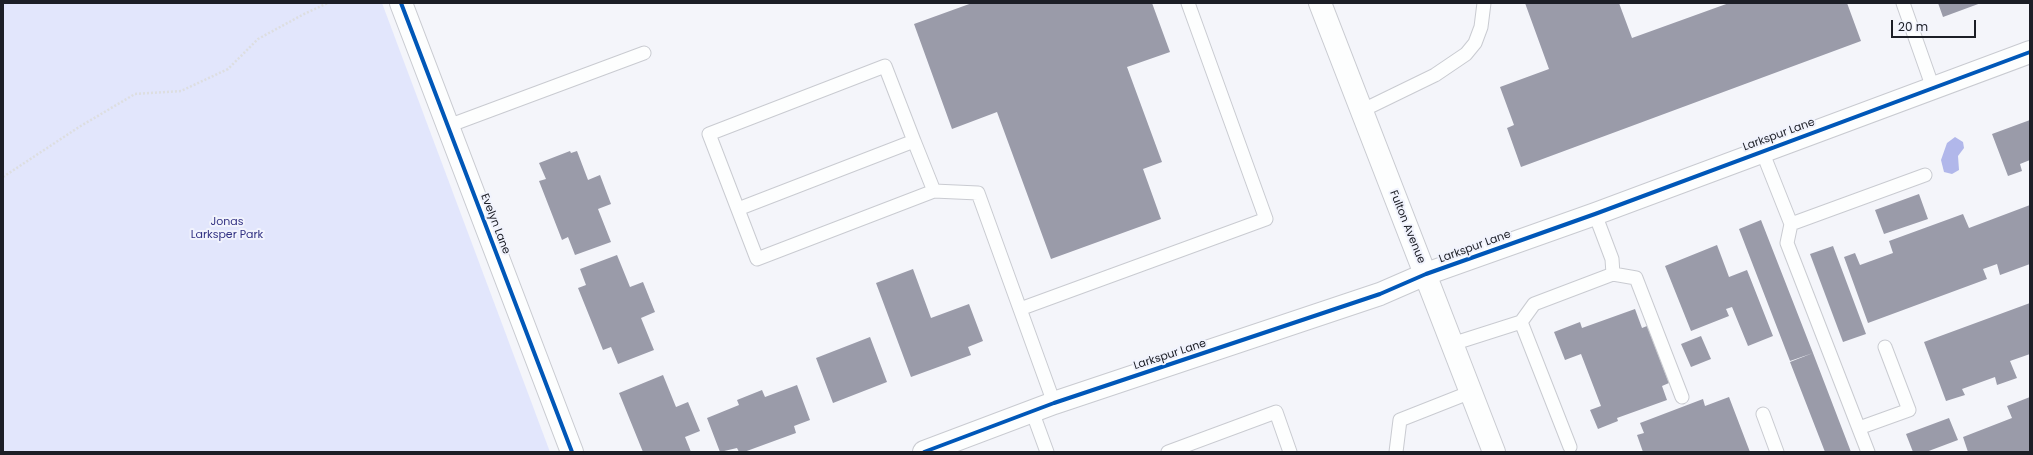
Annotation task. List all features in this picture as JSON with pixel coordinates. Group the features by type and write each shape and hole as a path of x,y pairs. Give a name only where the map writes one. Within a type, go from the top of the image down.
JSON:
{"street":[{"name":"Evelyn Lane","path":"401,3 572,452"},
{"name":"Fulton Avenue","path":"1320,3 1494,452"},
{"name":"Larkspur Lane","path":"924,452 1054,403 1380,294 1426,274 1594,214 2030,52"}],"lane":[{"path":"1020,309 1266,219 1188,3"},
{"path":"1361,111 1435,75 1466,54 1475,43 1481,27 1484,3"},
{"path":"1903,3 1933,88"},
{"path":"448,126 644,53"},
{"path":"934,191 885,66 709,134 757,260 934,191 978,193 1054,403"},
{"path":"738,209 914,141"},
{"path":"1762,151 1790,224 1787,243 1868,452"},
{"path":"1790,224 1925,175"},
{"path":"1594,214 1612,259 1613,274"},
{"path":"1452,344 1521,322 1534,304 1613,274 1636,278 1682,397"},
{"path":"1521,322 1570,447"},
{"path":"1859,428 1910,410 1885,347"},
{"path":"1396,452 1400,420 1471,392"},
{"path":"1032,411 1047,452"},
{"path":"1168,452 1190,448 1276,412 1290,452"},
{"path":"1762,414 1777,452"}],"path":[{"path":"3,177 78,127 135,94 181,91 228,69 258,39 328,3"}],"green space":[{"name":"Jonas Larksper Park","path":"3,3 382,3 550,452 3,452"}],"water":[{"path":"1955,137 1963,142 1964,148 1958,156 1959,170 1952,174 1944,172 1941,160 1947,143"}],"building":[{"path":"972,3 1152,3 1170,52 1127,67 1162,162 1143,169 1161,219 1051,259 997,112 952,129 914,24"},
{"path":"1525,3 1619,3 1632,38 1729,3 1847,3 1861,41 1521,167 1507,128 1514,125 1500,87 1549,69"},
{"path":"1938,3 1981,3 1943,17"},
{"path":"2030,120 2030,160 2020,164 2022,171 2008,176 1992,134"},
{"path":"570,151 571,153 577,151 588,180 600,175 611,204 598,209 611,242 575,255 568,237 562,240 539,181 546,179 539,163"},
{"path":"1919,194 1928,219 1884,234 1875,210"},
{"path":"2030,205 2030,264 2000,275 1997,264 1983,269 1987,279 1868,323 1844,257 1855,253 1860,265 1893,253 1889,241 1963,214 1969,228"},
{"path":"1761,220 1813,353 1790,361 1739,229"},
{"path":"1717,245 1729,277 1747,270 1773,336 1748,346 1732,307 1726,309 1729,316 1691,331 1665,266"},
{"path":"1833,246 1866,334 1843,342 1810,254"},
{"path":"617,255 630,287 643,282 655,312 641,318 654,350 618,364 611,347 603,350 578,288 586,285 580,269"},
{"path":"913,269 931,318 969,304 983,341 968,347 971,355 911,377 876,283"},
{"path":"2030,303 2030,354 2010,361 2017,378 1997,385 1995,377 1962,389 1965,395 1946,401 1924,342"},
{"path":"1635,309 1642,328 1647,326 1669,383 1662,386 1667,400 1617,418 1618,421 1598,429 1590,410 1601,406 1581,354 1565,360 1554,332 1580,322 1582,328"},
{"path":"1701,336 1711,359 1691,367 1681,344"},
{"path":"870,337 887,382 833,403 816,358"},
{"path":"1813,353 1851,452 1825,452 1790,362"},
{"path":"663,375 676,407 688,402 700,431 685,437 691,452 643,452 619,393"},
{"path":"797,385 810,420 794,426 796,433 744,452 739,452 737,448 720,452 707,418 739,405 737,400 762,390 765,397"},
{"path":"1729,397 1750,452 1643,452 1637,435 1644,433 1640,423 1703,399 1705,406"},
{"path":"2030,397 2030,452 1968,452 1963,437 2012,418 2007,406"},
{"path":"1949,418 1958,440 1926,452 1913,452 1906,434"}],"cycle path":[{"path":"401,3 572,452"},
{"path":"924,452 1054,403 1380,294 1426,274 1595,214 2030,52"}]}
